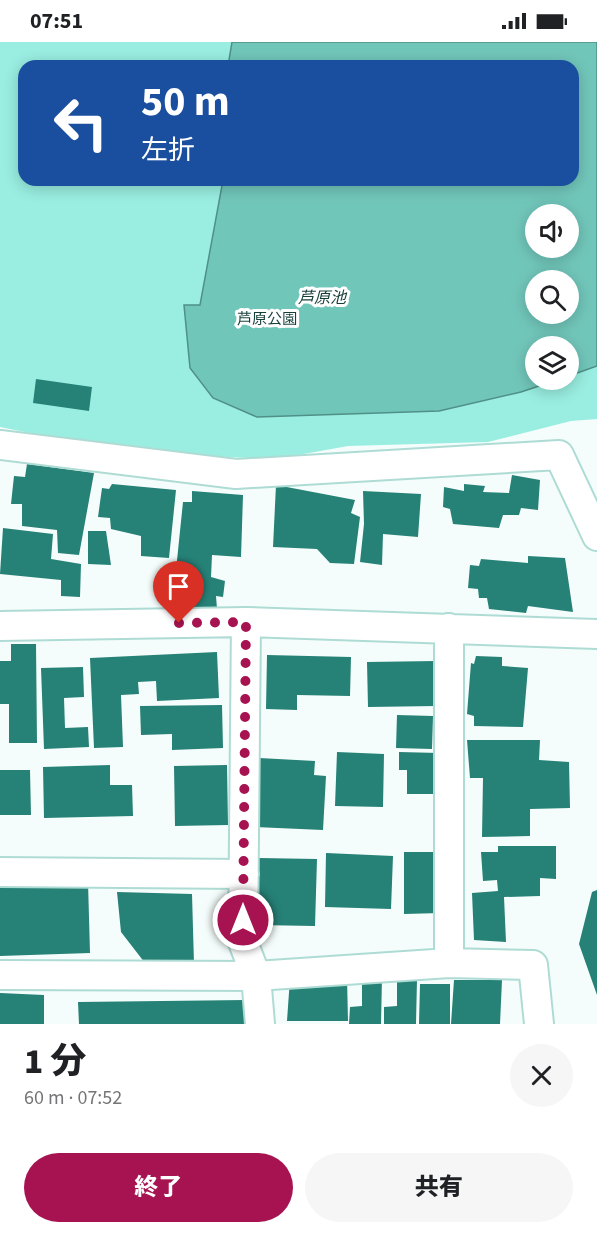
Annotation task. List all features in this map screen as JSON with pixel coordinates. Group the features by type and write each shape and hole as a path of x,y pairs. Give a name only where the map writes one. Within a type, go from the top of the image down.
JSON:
{"street":[{"path":"0,445 236,474 559,455 597,536"},
{"path":"0,626 246,622 597,634"},
{"path":"246,622 243,942 256,976 260,1024"},
{"path":"448,963 449,628"},
{"path":"0,872 244,874"},
{"path":"0,975 256,976 448,963 533,965 539,1024"}],"green space":[{"name":"芦原公園","path":"0,42 597,42 597,419 571,421 488,442 348,446 276,459 182,455 80,443 0,427"}],"water":[{"name":"芦原池","path":"232,42 597,42 597,366 579,372 579,336 525,336 525,390 527,390 521,392 439,411 257,417 213,398 190,368 184,305 200,305 222,186 579,186 579,60 229,60"}],"building":[{"path":"36,379 92,387 89,411 33,403"},
{"path":"27,464 94,473 79,555 58,553 57,530 22,526 22,504 11,504 14,476 25,477"},
{"path":"512,475 540,480 538,510 521,508 519,515 503,515 499,528 453,524 450,509 443,507 444,487 464,491 464,484 485,486 483,492 509,493"},
{"path":"112,484 176,490 169,558 141,556 141,536 111,529 110,518 98,517 102,488 109,489"},
{"path":"276,485 355,500 351,513 360,517 354,564 330,563 317,549 273,547"},
{"path":"192,491 243,495 241,557 212,555 211,577 225,581 223,597 216,596 217,609 172,609 183,502 192,502"},
{"path":"363,491 421,494 418,537 383,534 382,565 360,562 364,524"},
{"path":"3,528 53,534 51,559 81,564 80,597 61,596 61,580 0,574"},
{"path":"88,531 106,531 111,565 88,564"},
{"path":"528,556 565,558 573,612 528,606 526,613 489,609 487,598 479,598 478,589 468,588 470,565 479,566 481,559 528,563"},
{"path":"11,644 36,644 37,743 9,743 9,704 0,704 0,661 11,661"},
{"path":"217,652 219,698 157,701 156,681 138,682 139,694 121,695 123,747 94,748 90,658"},
{"path":"267,655 351,657 350,696 297,695 297,710 266,709"},
{"path":"476,656 502,657 502,666 528,668 523,727 474,726 474,716 467,714 471,663 474,664"},
{"path":"436,661 436,706 368,707 367,662"},
{"path":"83,667 84,697 64,698 65,728 88,727 89,747 44,749 41,668"},
{"path":"222,705 223,748 172,750 172,734 141,735 140,706"},
{"path":"397,715 433,716 432,749 396,748"},
{"path":"467,740 540,740 539,760 569,762 570,808 530,809 530,836 482,837 483,778 470,778"},
{"path":"337,752 384,754 383,807 335,806"},
{"path":"399,752 439,753 438,794 407,794 407,770 399,770"},
{"path":"259,758 315,761 314,775 326,776 323,830 255,827"},
{"path":"110,765 110,785 132,785 133,816 44,818 43,767"},
{"path":"227,765 228,825 175,826 174,766"},
{"path":"0,770 30,770 31,815 0,815"},
{"path":"498,846 556,846 556,879 540,878 540,896 504,897 506,942 474,940 472,893 498,891 497,880 483,881 481,852 498,852"},
{"path":"404,852 441,852 441,913 404,914"},
{"path":"326,853 393,856 391,909 325,907"},
{"path":"259,858 317,859 315,926 257,925"},
{"path":"88,882 90,953 0,956 0,885"},
{"path":"597,890 597,995 579,944 592,892"},
{"path":"117,892 192,894 194,964 145,963 121,932"},
{"path":"347,977 348,1021 287,1021 290,978"},
{"path":"362,978 382,978 381,1024 349,1024 350,1007 362,1006"},
{"path":"397,979 417,979 416,1024 384,1024 384,1007 397,1006"},
{"path":"454,980 502,980 500,1024 451,1024"},
{"path":"420,984 450,984 450,1024 419,1024"},
{"path":"0,993 44,995 44,1024 0,1024"},
{"path":"246,1000 246,1024 79,1024 78,1002"}],"route":[{"path":"179,623 246,622 243,920"}]}
